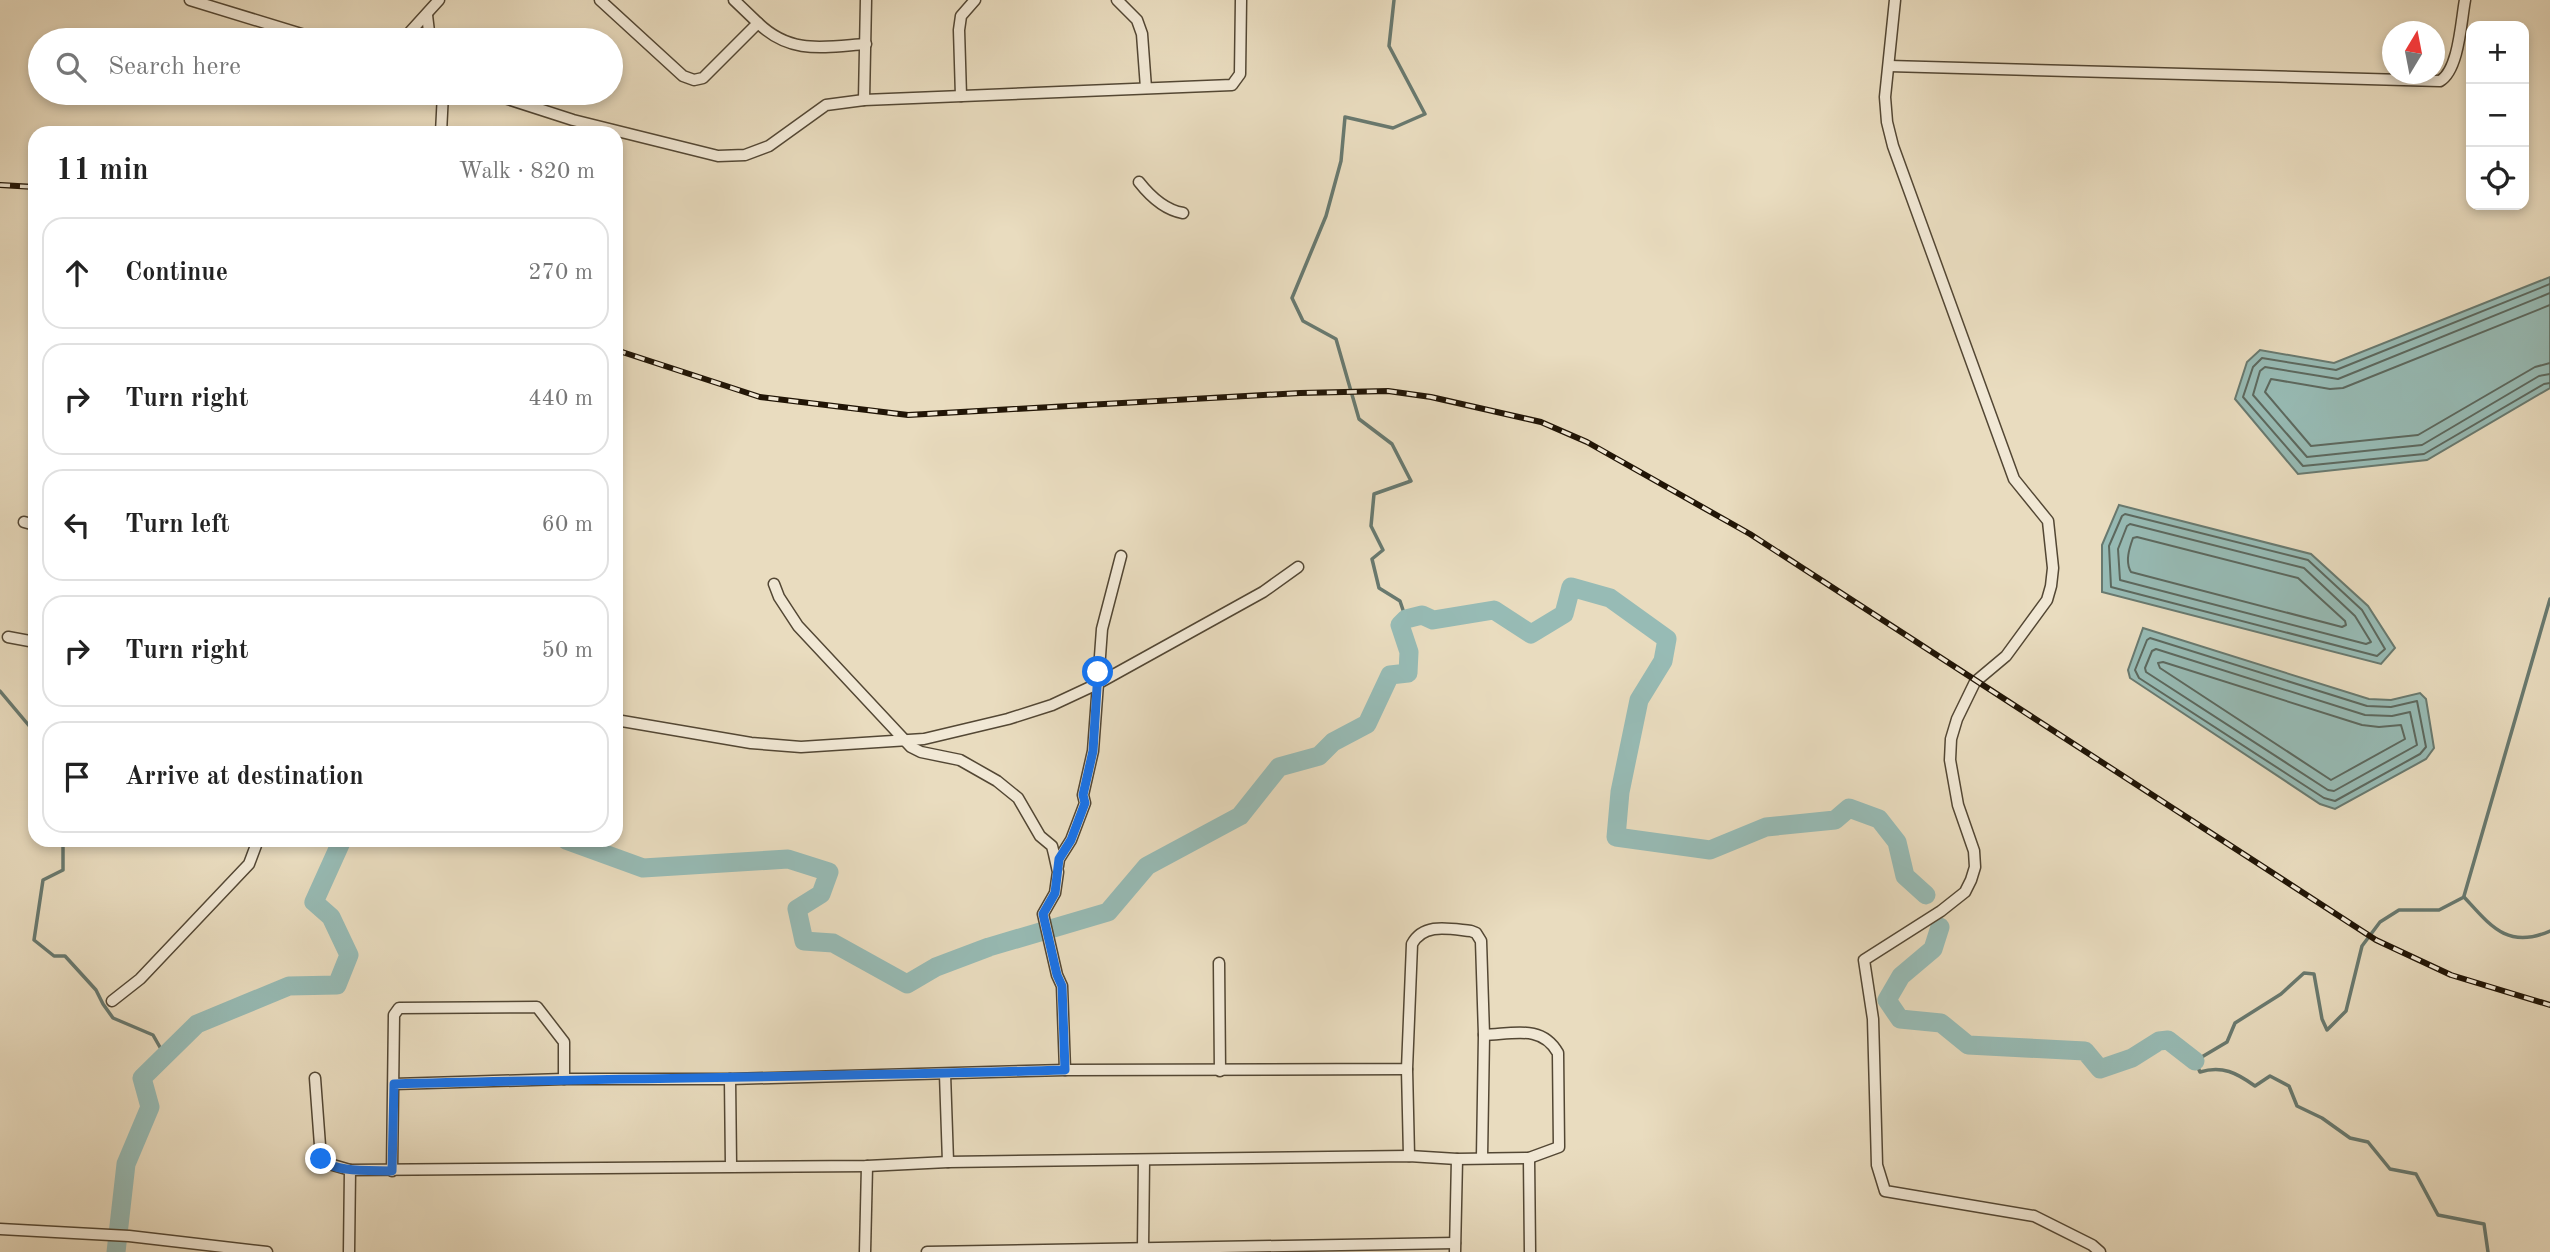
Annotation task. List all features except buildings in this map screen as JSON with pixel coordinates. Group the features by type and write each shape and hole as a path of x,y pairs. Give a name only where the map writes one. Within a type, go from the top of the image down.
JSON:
{"street":[{"path":"190,0 280,28"},
{"path":"412,28 439,0"},
{"path":"600,0 683,76 694,80 703,78 758,23"},
{"path":"734,0 773,37 797,45 823,47 866,44"},
{"path":"864,100 866,0"},
{"path":"961,96 961,16 975,0"},
{"path":"1117,0 1137,20 1142,34 1146,88"},
{"path":"623,132 718,156 745,155 769,146 826,106 864,100 1232,85 1240,74 1241,0"},
{"path":"1895,0 1885,97 1887,122 2014,479 2048,522 2053,568 2047,600 2006,656 1975,682 1956,719 1951,739 1952,783 1974,851 1975,867 1971,880 1965,892 1941,911 1864,960 1873,1019 1877,1165 1885,1191 2034,1216 2092,1245 2100,1252"},
{"path":"1889,66 2440,81 2453,65 2465,0"},
{"path":"427,15 429,28"},
{"path":"441,126 442,105"},
{"path":"526,105 597,126"},
{"path":"1139,182 1158,202 1173,211 1183,213"},
{"path":"1065,1070 1062,986 1043,914 1055,893 1059,859 1071,840 1085,803 1083,795 1093,751 1102,629 1121,556"},
{"path":"623,721 751,743 801,747 924,739 1008,719 1052,705 1097,684 1263,592 1298,567"},
{"path":"774,584 779,597 798,626 911,747 921,752 960,760 1010,790 1018,798 1040,836 1052,846 1058,872"},
{"path":"8,637 28,641"},
{"path":"112,1001 140,979 249,864 255,847"},
{"path":"1409,1156 1407,1069 1410,955 1414,939 1422,931 1430,929 1471,931 1479,936 1484,1035 1482,1157"},
{"path":"1219,963 1220,1071"},
{"path":"392,1171 394,1015 397,1010 537,1007 564,1042 564,1079"},
{"path":"315,1079 321,1159 350,1170 867,1166 948,1162 1409,1156 1529,1158 1559,1147 1558,1054 1553,1043 1539,1035 1527,1033 1484,1035"},
{"path":"394,1084 1065,1070 1407,1069"},
{"path":"945,1074 948,1162"},
{"path":"730,1079 731,1165"},
{"path":"928,1252 1122,1251 1143,1248 1455,1248 1457,1158"},
{"path":"1529,1158 1530,1252"},
{"path":"1143,1248 1144,1160"},
{"path":"865,1252 867,1166"},
{"path":"349,1252 350,1170"},
{"path":"0,1228 128,1236 267,1252"}],"water":[{"path":"2550,277 2550,388 2427,460 2298,474 2235,399 2247,362 2260,350 2334,363"},
{"path":"2119,505 2311,554 2368,606 2395,648 2381,664 2102,592 2102,545"},
{"path":"2143,628 2369,699 2391,700 2420,693 2426,699 2434,748 2426,759 2335,809 2320,804 2130,678 2128,670"}],"waterway":[{"path":"1394,0 1389,46 1425,114 1393,128 1345,117 1341,161 1326,216 1292,298 1303,321 1336,339 1359,419 1392,444 1411,481 1374,494 1371,526 1383,550 1372,559 1379,588 1400,601 1406,619"},
{"path":"585,847 643,868 788,859 829,872 821,894 797,909 804,941 833,943 907,984 936,967 989,947 1108,912 1147,866 1240,816 1279,767 1319,756 1333,742 1367,724 1390,675 1408,673 1409,652 1400,625 1406,619 1422,615 1433,620 1494,610 1531,634 1564,614 1571,587 1610,598 1667,639 1663,661 1639,700 1620,792 1616,837 1710,850 1766,827 1835,820 1849,808 1879,819 1897,842 1905,876 1926,895"},
{"path":"2464,896 2550,599"},
{"path":"0,691 28,724"},
{"path":"63,847 63,870 43,880 34,940 54,956 65,956 96,990 113,1018 153,1035 165,1056"},
{"path":"116,1252 126,1164 150,1107 142,1078 197,1024 289,986 337,985 349,955 331,917 314,902 339,847"},
{"path":"2488,1252 2484,1224 2438,1215 2416,1174 2390,1169 2368,1142 2350,1138 2322,1118 2297,1106 2289,1086 2270,1076 2255,1086 2242,1077 2222,1070 2200,1072 2195,1061 2227,1042 2235,1023 2281,994 2304,973 2314,974 2322,1019 2327,1030 2346,1011 2362,946 2380,922 2399,910 2439,910 2464,897 2491,925 2511,936 2522,938 2550,931"},
{"path":"1940,927 1933,949 1901,976 1887,1000 1900,1019 1941,1023 1968,1045 2085,1051 2100,1069 2132,1058 2159,1041 2168,1040 2195,1061"}],"railway":[{"path":"0,185 28,187"},
{"path":"623,352 760,397 908,415 1300,393 1388,391 1431,397 1541,422 1587,442 1750,534 2376,940 2451,975 2550,1005"}],"route":[{"path":"321,1159 350,1170 392,1171 394,1084 1065,1070 1062,986 1043,914 1055,893 1059,859 1071,840 1085,803 1083,795 1093,751 1098,672"}]}
